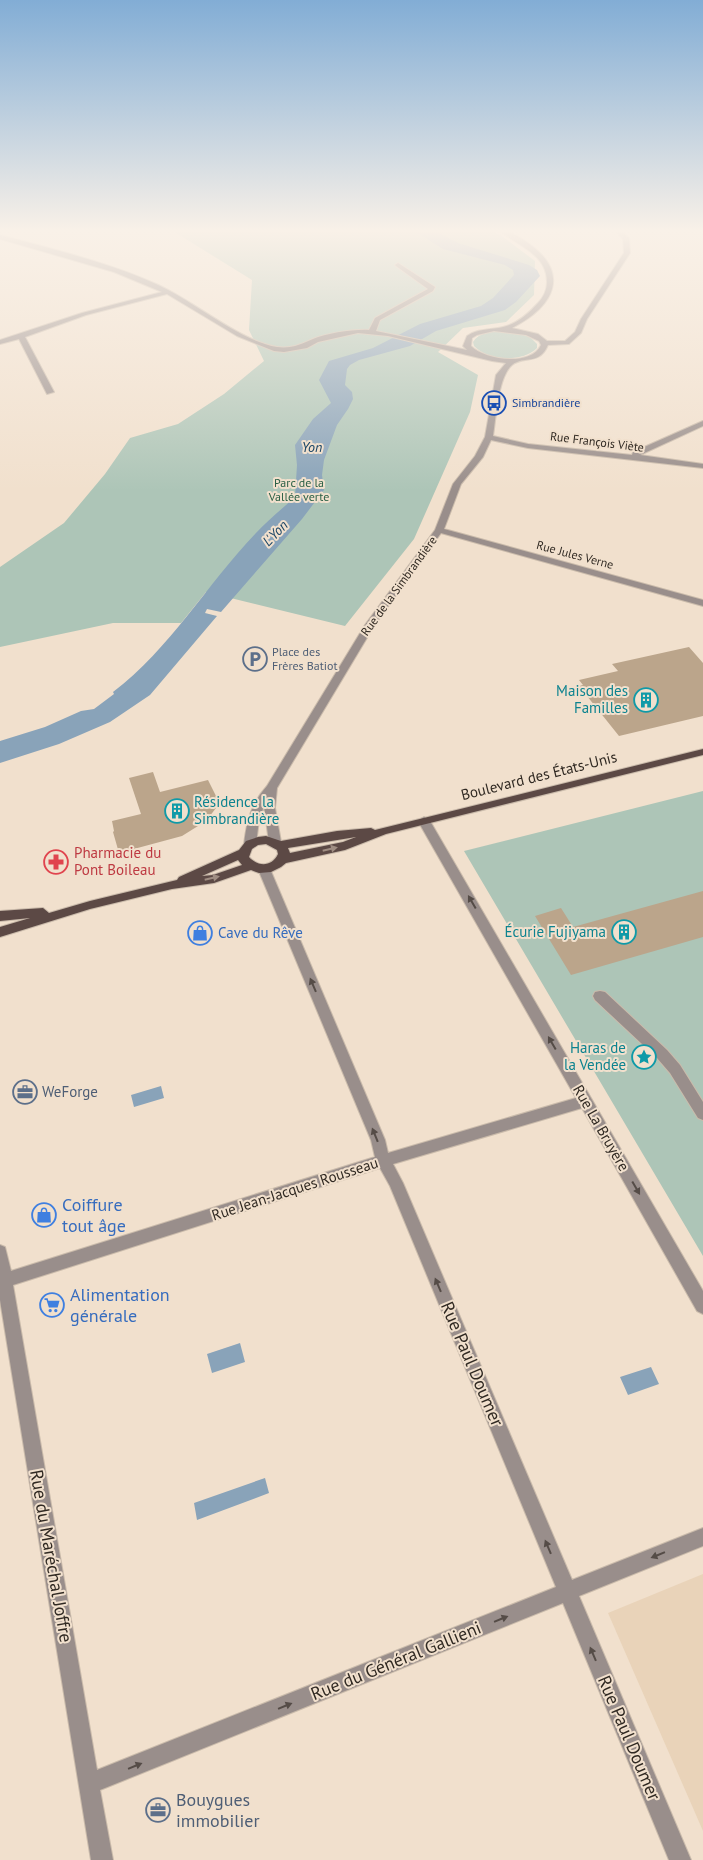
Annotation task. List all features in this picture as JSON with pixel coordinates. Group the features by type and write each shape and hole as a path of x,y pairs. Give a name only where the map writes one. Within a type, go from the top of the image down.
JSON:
{"main road":[{"name":"Boulevard des États-Unis","path":"282,859 345,846 383,831 703,752"},
{"name":"Boulevard des États-Unis","path":"277,843 383,831"},
{"path":"0,932 90,905 172,885 214,879 257,867 273,867 282,859 284,852 277,843 262,840 172,885"},
{"path":"247,848 244,860 257,867"},
{"path":"0,916 46,913 90,905"}],"street":[{"path":"0,342 73,318"},
{"path":"210,318 231,331 260,344 284,350 307,346 316,340 346,333 372,332 430,343 485,358 516,360 527,359 541,352 544,348 543,343"},
{"path":"372,332 379,318"},
{"path":"505,329 526,318"},
{"path":"530,318 529,326 533,334 543,343 567,343 578,333 585,318"},
{"path":"430,343 461,339 484,331 505,329 533,334"},
{"path":"21,336 50,392"},
{"path":"461,339 475,354"},
{"path":"485,358 500,375 516,360"},
{"name":"Rue de la Simbrandière","path":"247,848 253,815 258,802 272,788 370,624 439,530 457,484 479,457 489,437 500,375"},
{"path":"636,458 636,454 703,423"},
{"name":"Rue François Viète","path":"489,437 528,446 703,466"},
{"name":"Rue Jules Verne","path":"439,530 703,603"},
{"name":"Rue de la Simbrandière","path":"272,788 268,808 277,843"},
{"name":"Rue La Bruyère","path":"424,821 703,1306"},
{"name":"Rue Paul Doumer","path":"257,867 378,1140 383,1161 400,1192 680,1860"},
{"path":"600,996 643,1035 675,1069 703,1114"},
{"name":"Rue Jean-Jacques Rousseau","path":"2,1281 383,1161 586,1101"},
{"name":"Rue du Maréchal Joffre","path":"0,1252 2,1281 102,1860"},
{"name":"Rue du Général Gallieni","path":"90,1784 703,1536"}],"shaded area":[{"path":"703,1574 703,1831 608,1613"}],"green space":[{"name":"Parc de la Vallée verte","path":"250,318 510,318 506,322 463,328 438,352 478,375 470,412 414,539 345,626 206,592 181,623 113,623 0,647 0,567 64,523 105,474 130,438 178,424 224,394 264,361 249,330"},
{"path":"502,331 529,336 537,344 537,348 523,356 505,358 488,355 474,346 473,342 479,336"},
{"name":"Haras de la Vendée","path":"703,791 703,1256 464,851"}],"water":[{"name":"Yon","path":"441,318 479,318 436,331 410,346 359,360 350,365 347,369 345,385 352,392 353,399 337,425 324,460 322,475 324,490 302,519 221,612 207,609 205,613 217,616 150,695 110,722 59,744 0,763 0,741 45,727 81,711 94,709 114,694 113,692 134,675 170,636 256,533 295,497 297,465 295,445 313,419 331,403 319,380 329,361 373,348 420,324"},
{"path":"161,1086 164,1098 134,1107 131,1095"},
{"path":"240,1343 245,1362 212,1373 207,1354"},
{"path":"651,1367 659,1384 628,1395 620,1377"},
{"path":"265,1478 269,1493 197,1520 194,1503"}],"building":[{"name":"Maison des Familles","path":"689,647 703,663 703,716 619,736 579,686 583,685 579,680 618,671 612,664"},
{"name":"Résidence la Simbrandière","path":"153,772 160,792 208,780 218,800 216,808 206,821 182,836 119,853 112,821 141,814 129,778"},
{"name":"Écurie Fujiyama","path":"703,891 703,937 571,975 535,916 561,908 573,927"}],"place":[{"name":"Simbrandière","path":"494,403"},
{"name":"Place des Frères Batiot","path":"255,659"},
{"name":"Maison des Familles","path":"646,700"},
{"name":"Résidence la Simbrandière","path":"177,811"},
{"name":"Pharmacie du Pont Boileau","path":"56,862"},
{"name":"Écurie Fujiyama","path":"624,932"},
{"name":"Cave du Rêve","path":"200,933"},
{"name":"Haras de la Vendée","path":"644,1057"},
{"name":"WeForge","path":"25,1092"},
{"name":"Coiffure tout âge","path":"44,1215"},
{"name":"Alimentation générale","path":"52,1305"},
{"name":"Bouygues immobilier","path":"158,1810"}],"water label":[{"name":"L'Yon","path":"275,533"}]}
